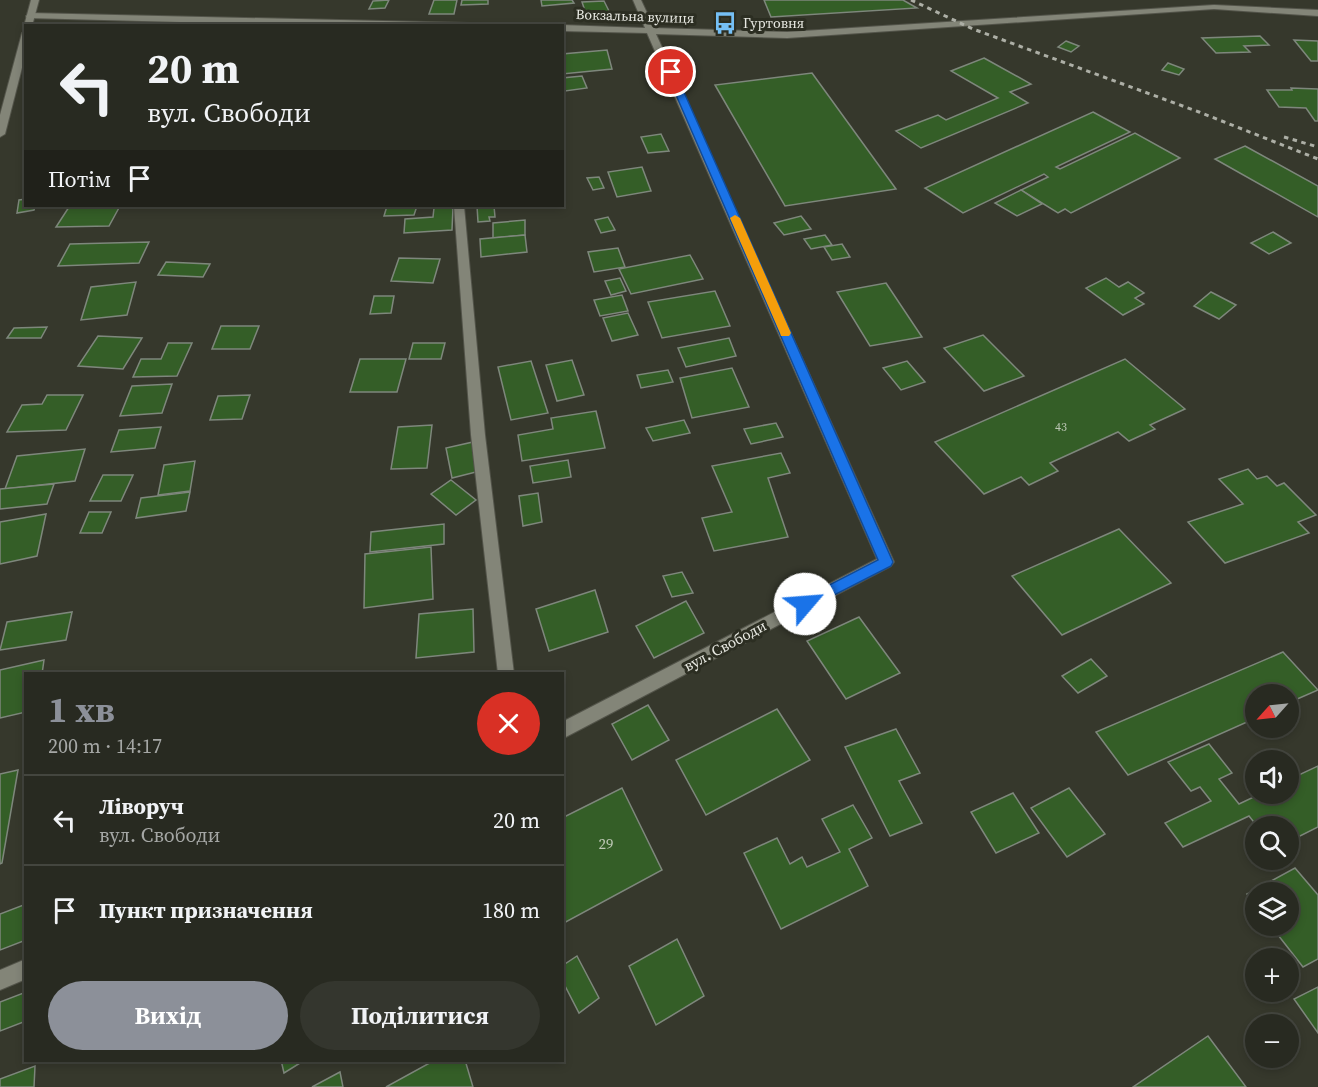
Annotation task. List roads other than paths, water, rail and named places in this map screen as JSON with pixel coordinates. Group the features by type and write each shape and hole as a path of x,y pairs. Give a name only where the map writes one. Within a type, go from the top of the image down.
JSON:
{"street":[{"path":"35,0 29,21 348,24"},
{"name":"вул. Свободи","path":"564,730 886,562 638,0"},
{"name":"Вокзальна вулиця","path":"564,27 787,35 1214,7 1318,13"},
{"path":"0,134 24,41"},
{"path":"459,207 478,435 506,672"},
{"path":"0,980 24,970"}],"railway":[{"path":"911,0 973,29 1199,112 1318,159"},
{"path":"1284,137 1318,147"}],"place":[{"name":"Гуртовня","path":"725,23"}]}
